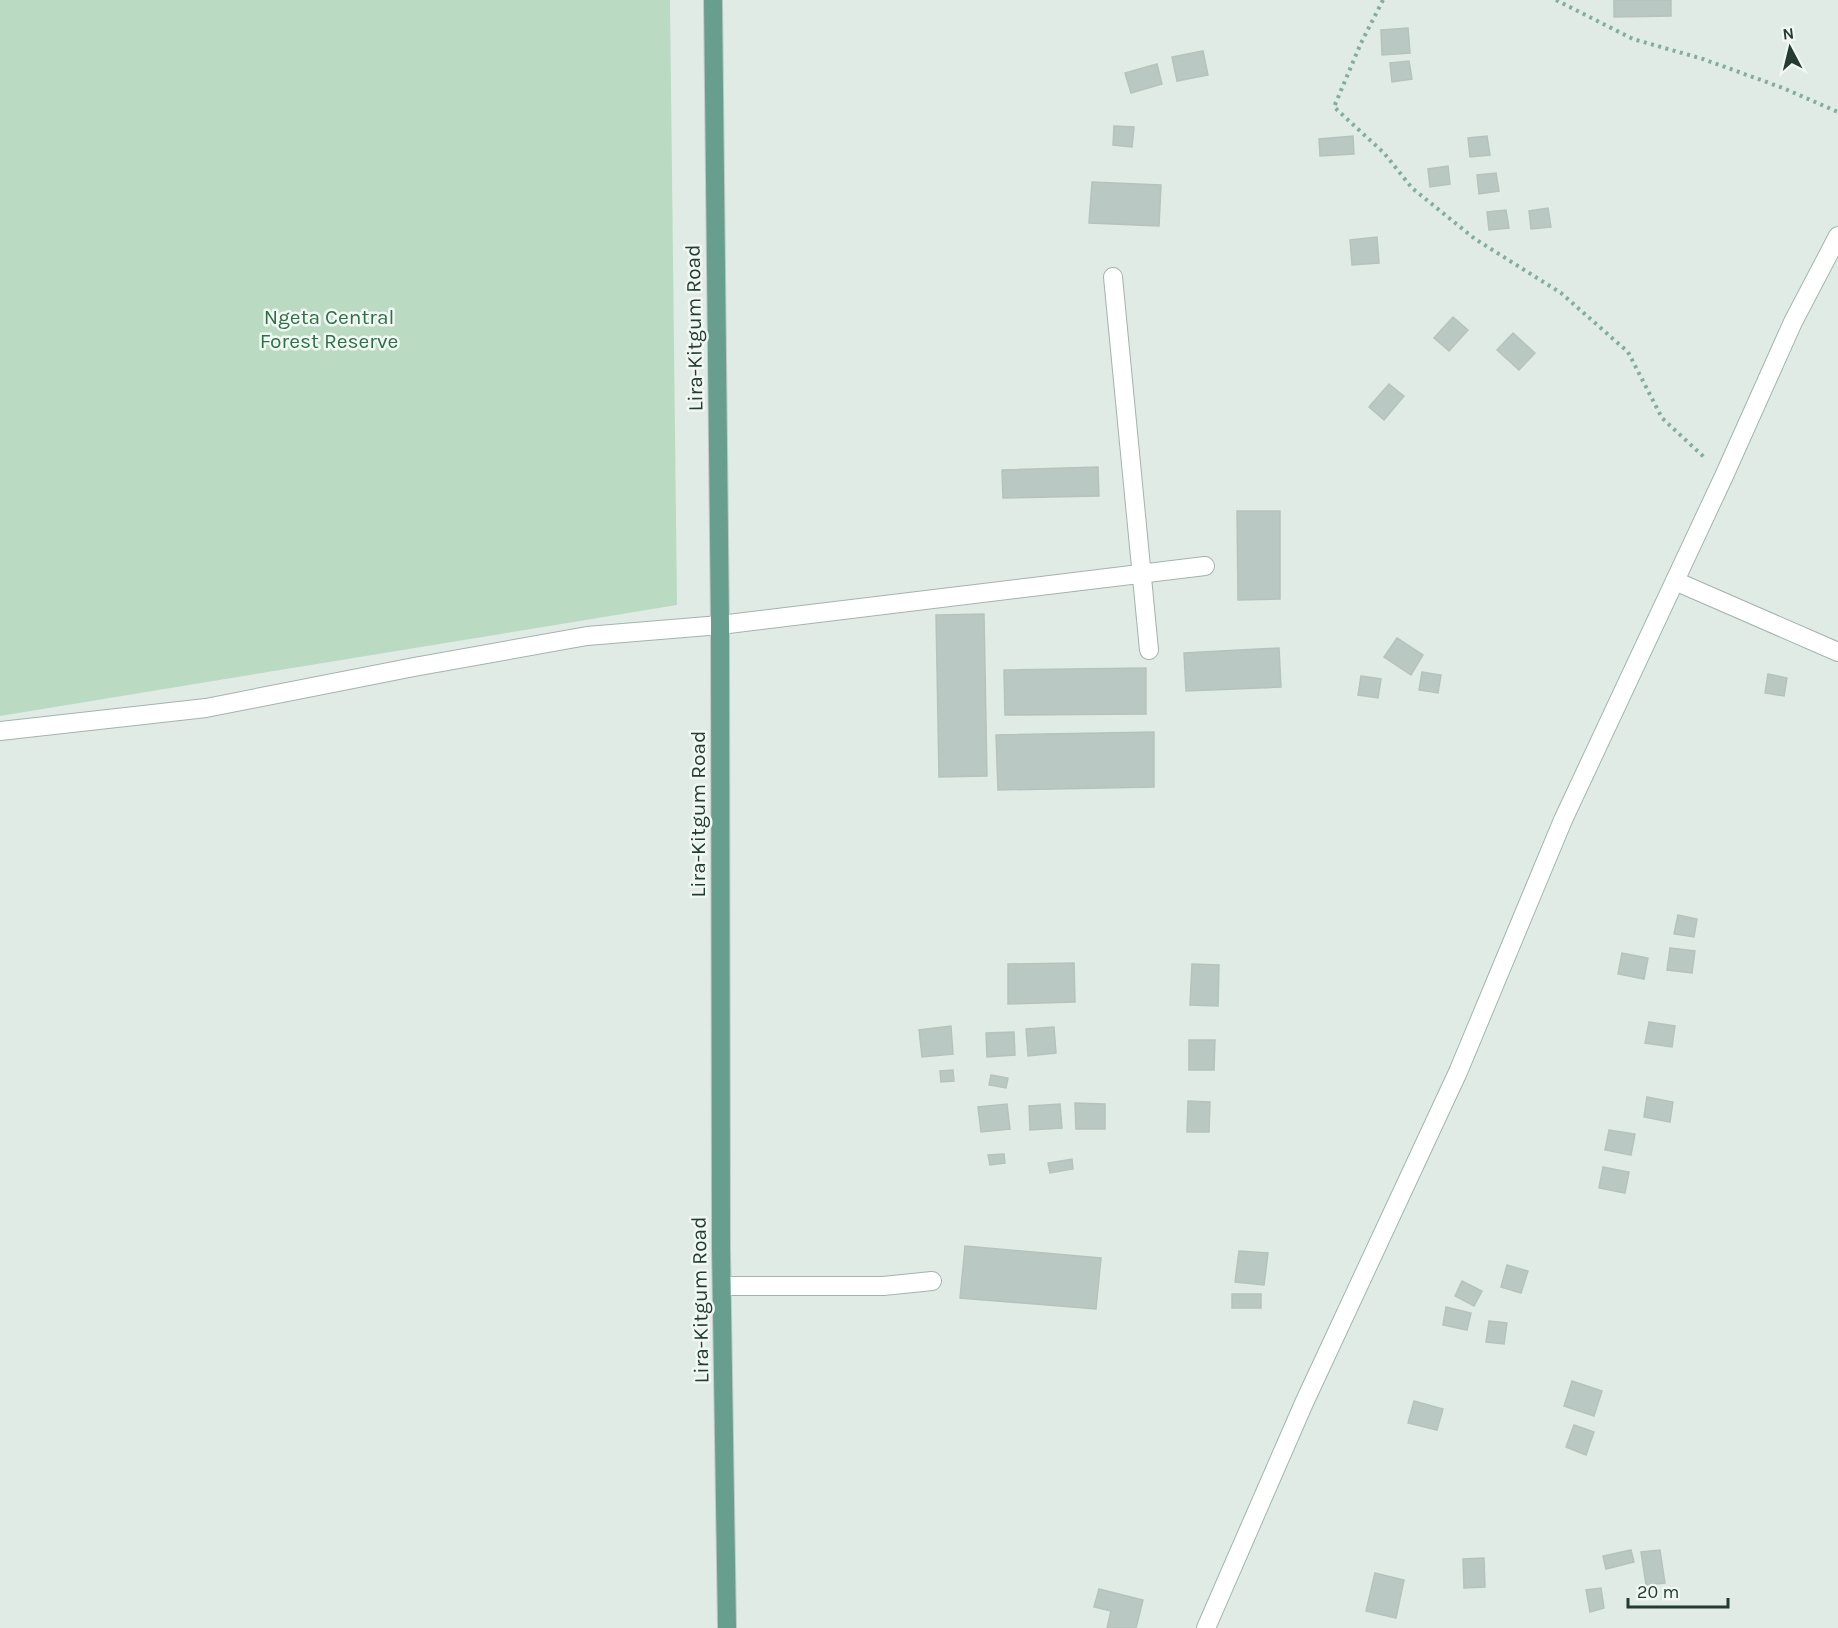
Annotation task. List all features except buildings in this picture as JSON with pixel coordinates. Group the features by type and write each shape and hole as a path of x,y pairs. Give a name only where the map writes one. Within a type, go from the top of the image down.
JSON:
{"main road":[{"name":"Lira-Kitgum Road","path":"713,0 720,625 722,1286 727,1628"},
{"path":"1206,1628 1304,1402 1458,1072 1563,820 1724,476 1793,322 1838,236"},
{"path":"1113,276 1149,650"},
{"path":"0,731 207,708 587,636 720,625 1205,566"},
{"path":"1675,581 1838,652"},
{"path":"722,1286 864,1287 932,1281"}],"path":[{"path":"1383,0 1360,43 1334,107 1384,153 1412,188 1475,239 1561,293 1628,352 1662,418 1724,476"},
{"path":"1556,0 1633,39 1703,59 1783,88 1838,112"}],"green space":[{"name":"Ngeta Central Forest Reserve","path":"0,0 670,0 677,605 0,716"}]}
